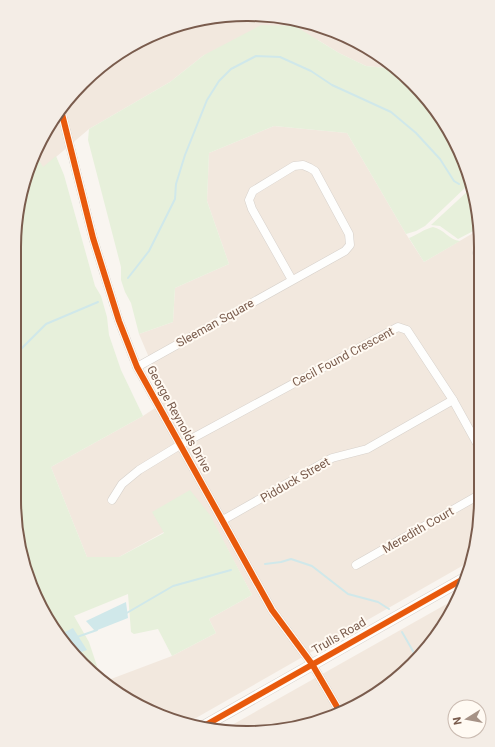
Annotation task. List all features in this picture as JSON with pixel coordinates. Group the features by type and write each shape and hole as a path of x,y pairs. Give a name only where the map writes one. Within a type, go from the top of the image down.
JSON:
{"street":[{"name":"George Reynolds Drive","path":"63,117 93,238 118,322 137,367 272,610 312,664 337,708"},
{"name":"Sleeman Square","path":"137,367 345,251 350,245 349,234 315,171 303,165 294,166 253,191 248,200 292,280"},
{"name":"Cecil Found Crescent","path":"112,500 122,484 139,470 180,445 398,327 407,330 454,400 474,438"},
{"name":"Pidduck Street","path":"223,520 332,458 367,449 454,400"},
{"name":"Meredith Court","path":"356,565 474,498"},
{"name":"Trulls Road","path":"209,723 459,582"}],"shaded area":[{"path":"233,21 262,21 292,25 320,33 348,44 385,68 366,66 339,53 318,40 204,55 170,82 89,129 43,168 39,160 51,134 77,98 87,87 98,77 134,51 175,33 203,25"},
{"path":"274,126 347,133 424,262 474,233 474,514 470,544 464,565 194,719 147,703 110,679 172,656 216,633 209,619 252,595 210,516 164,532 119,557 87,557 51,467 143,416 167,400 139,334 173,322 175,288 229,264 207,201 209,153"},
{"path":"450,602 436,625 408,660 397,670 361,696 334,709 292,722 262,726 231,726"}],"green space":[{"path":"261,25 295,26 339,53 366,66 385,68 408,87 436,122 451,147 466,187 425,226 406,234 347,133 274,126 209,153 207,201 229,264 175,288 173,322 139,334 131,303 121,280 121,267 88,140 89,129 170,82 204,55"},
{"path":"56,156 64,175 95,286 101,296 107,317 109,335 121,370 143,416 51,467 87,557 119,557 164,533 152,512 190,490 210,515 252,595 209,619 216,633 172,656 158,629 134,634 131,632 128,594 74,616 89,642 98,670 77,649 59,625 44,600 33,572 25,544 21,514 21,233 25,203 39,159 43,167"},
{"path":"467,192 474,231 458,239 440,226 431,225"},
{"path":"433,227 437,228 453,239 460,241 424,262 409,238"}],"water":[{"path":"126,602 128,618 95,631 86,621"},
{"path":"73,628 87,650 80,652 64,632"}],"waterway":[{"path":"128,278 149,251 175,199 176,184 185,155 207,100 219,81 231,69 256,56 280,57 311,71 332,85 391,112 416,133 440,159 454,181 459,184"},
{"path":"21,349 46,324 98,302"},
{"path":"265,564 291,559 312,566 348,594 378,602 389,609"},
{"path":"125,614 173,586 231,570"},
{"path":"77,637 97,630"},
{"path":"402,632 414,653"}],"cycle path":[{"path":"63,117 93,238 119,321 137,367 272,610 312,664 337,708"},
{"path":"210,723 459,582"}]}
